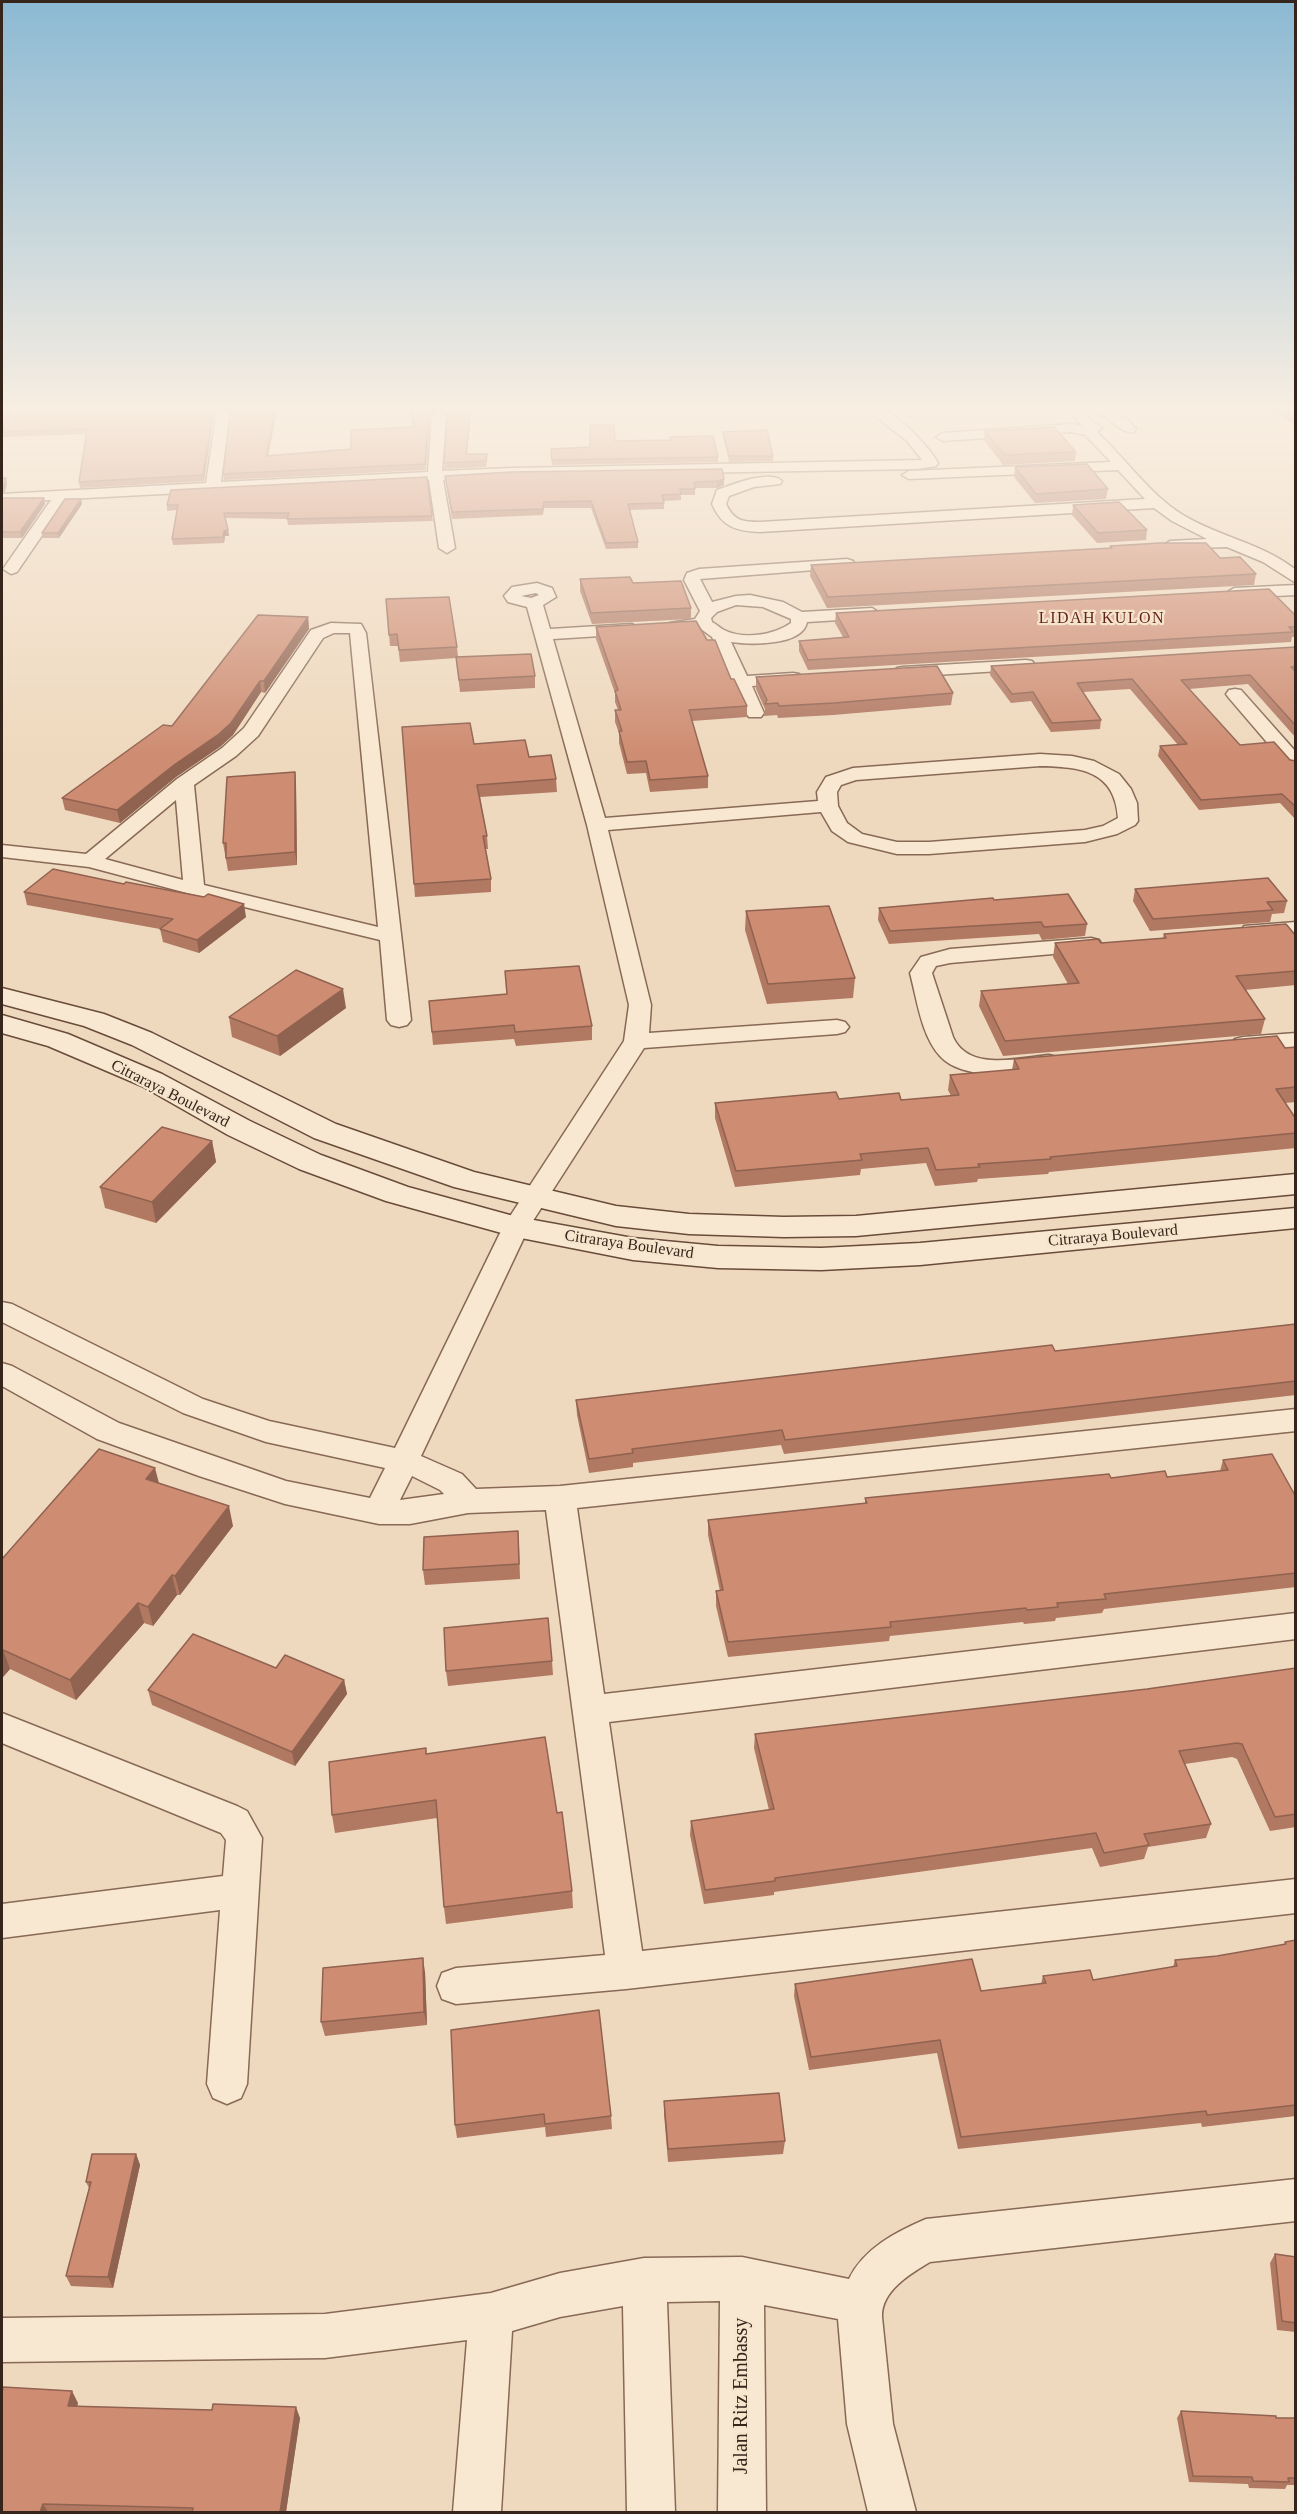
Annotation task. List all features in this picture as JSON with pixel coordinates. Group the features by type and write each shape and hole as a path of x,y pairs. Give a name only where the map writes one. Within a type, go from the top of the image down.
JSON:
{"main road":[{"name":"Citraraya Boulevard","path":"2,996 93,1020 142,1039 281,1110 354,1142 465,1180 616,1216 689,1224 784,1227 856,1226 1296,1184"},
{"name":"Citraraya Boulevard","path":"2,1024 58,1040 152,1080 238,1128 310,1162 397,1194 516,1227 633,1249 718,1257 821,1259 920,1254 1296,1218"}],"street":[{"path":"11,569 43,522"},
{"path":"443,522 447,548"},
{"path":"730,522 760,526 824,522"},
{"path":"1185,522 1262,556 1296,578"},
{"path":"1156,546 1227,542"},
{"path":"755,713 710,623 692,580 693,576 860,564"},
{"path":"1221,594 1288,590 1296,609"},
{"path":"710,623 724,603 746,601 769,602 788,608 799,617 893,612"},
{"path":"379,1512 516,1227 636,1041 640,1005 597,825 534,602"},
{"path":"543,634 710,623 747,639 776,637 791,632 799,625 799,617"},
{"path":"90,861 184,783 229,752 251,732 317,634 331,628 355,628 358,633 399,1020"},
{"path":"882,673 1047,663"},
{"path":"740,682 811,677"},
{"path":"1235,694 1296,764"},
{"path":"1040,760 1069,760 1101,771 1122,789 1129,806 1128,821 1110,830 1085,836 897,849 855,838 839,827 828,806 827,792 833,781 853,774 1040,760"},
{"path":"184,783 194,889"},
{"path":"597,825 828,806"},
{"path":"2,851 90,861 194,889 390,936"},
{"path":"1236,933 1296,928"},
{"path":"1076,1059 989,1066 957,1059 948,1051 935,1020 921,974 923,966 929,960 950,956 1117,942"},
{"path":"636,1041 837,1027"},
{"path":"1226,1046 1296,1040"},
{"path":"2,1311 193,1406 266,1431 404,1461 451,1482 468,1501"},
{"path":"2,1373 108,1431 285,1492 379,1512 410,1512 468,1501 560,1498 1296,1420"},
{"path":"560,1498 626,1971"},
{"path":"590,1710 1296,1626"},
{"path":"2,1728 234,1822 243,1838 242,1890 226,2084"},
{"path":"2,1922 242,1890"},
{"path":"456,1986 626,1971 1296,1896"},
{"path":"892,2512 883,2484 862,2373 860,2304 874,2278 900,2254 926,2241 1296,2200"},
{"path":"2,2340 325,2336 491,2315 560,2295 644,2280 742,2279 860,2304"},
{"name":"Jalan Ritz Embassy","path":"742,2279 742,2512"},
{"path":"644,2280 651,2512"},
{"path":"477,2512 491,2315"}],"building":[{"path":"2,522 27,522 20,532 2,532"},
{"path":"49,522 65,522 58,533 42,533"},
{"path":"175,522 226,522 228,530 224,531 223,537 172,539"},
{"path":"599,522 633,522 638,542 606,543"},
{"path":"1088,522 1139,522 1147,530 1098,533"},
{"path":"1206,543 1220,558 1240,557 1256,574 828,597 811,565 1112,548 1110,546"},
{"path":"630,577 633,583 681,581 691,608 591,613 580,579"},
{"path":"1269,589 1296,616 1296,627 1289,627 1293,632 808,660 799,641 849,637 836,613"},
{"path":"449,597 457,647 399,650 397,634 389,635 386,599"},
{"path":"258,615 308,617 264,681 260,681 231,723 117,810 62,798 163,725 172,726"},
{"path":"696,621 707,640 715,640 731,679 734,679 747,706 689,710 708,776 650,780 646,761 627,762 619,731 622,731 615,710 621,710 615,691 618,690 596,627"},
{"path":"1296,647 1296,666 1291,667 1296,672 1296,726 1250,675 1181,680 1240,745 1274,742 1290,760 1296,761 1296,807 1282,794 1201,800 1160,746 1187,744 1132,679 1077,683 1101,720 1052,723 1033,692 1012,694 991,666"},
{"path":"531,654 535,676 459,680 456,657"},
{"path":"937,666 953,693 779,706 778,703 765,704 767,700 756,677"},
{"path":"470,723 474,744 525,740 529,757 551,755 556,779 477,785 487,836 483,836 491,879 414,884 402,727"},
{"path":"295,772 295,852 226,858 226,843 223,843 227,777"},
{"path":"53,869 124,884 126,882 204,897 208,894 244,904 197,940 160,929 173,919 24,892"},
{"path":"1268,878 1287,901 1267,902 1273,910 1153,919 1135,889"},
{"path":"1068,894 1087,924 1044,927 1041,922 890,931 879,908 993,898 994,900"},
{"path":"829,906 855,978 768,984 746,911"},
{"path":"1286,924 1296,936 1296,971 1236,976 1265,1019 1005,1041 981,991 1079,983 1055,943 1098,939 1101,943 1166,938 1164,934"},
{"path":"579,966 592,1026 515,1032 514,1025 432,1032 429,1001 507,994 505,971"},
{"path":"296,970 343,989 277,1036 229,1017"},
{"path":"1277,1036 1285,1048 1296,1047 1296,1087 1276,1089 1296,1119 1296,1133 936,1170 928,1148 860,1154 862,1160 736,1171 715,1103 836,1092 839,1099 899,1093 901,1100 959,1095 950,1075 1019,1069 1014,1059"},
{"path":"162,1127 212,1141 152,1202 100,1187"},
{"path":"1296,1324 1296,1381 785,1440 782,1430 632,1449 633,1453 589,1459 576,1400 1052,1345 1055,1351"},
{"path":"99,1449 155,1468 146,1479 229,1506 148,1607 138,1603 70,1680 2,1651 2,1559"},
{"path":"1272,1454 1296,1497 1296,1573 1104,1594 1106,1599 1057,1603 1058,1607 1027,1610 1026,1608 890,1622 891,1627 728,1642 716,1591 723,1590 708,1520 867,1503 865,1498 1109,1474 1111,1478 1165,1471 1167,1477 1228,1470 1223,1460"},
{"path":"518,1531 519,1564 423,1570 424,1537"},
{"path":"548,1618 552,1661 446,1671 444,1628"},
{"path":"193,1634 276,1668 285,1655 344,1680 292,1752 148,1690"},
{"path":"1296,1668 1296,1814 1275,1817 1242,1744 1237,1743 1179,1751 1211,1824 1144,1834 1149,1845 1104,1853 1096,1833 705,1890 691,1821 774,1809 755,1734 1147,1689"},
{"path":"545,1737 557,1813 562,1812 572,1891 444,1907 436,1800 332,1815 329,1762 426,1748 426,1754"},
{"path":"1296,1940 1296,2105 1207,2115 1206,2111 961,2137 940,2040 811,2057 795,1984 972,1959 981,1991 1046,1983 1043,1976 1090,1970 1093,1980 1177,1966 1175,1960 1217,1956 1286,1944 1285,1942"},
{"path":"423,1958 424,2012 321,2022 323,1968"},
{"path":"599,2010 611,2116 545,2124 544,2114 455,2125 451,2030"},
{"path":"779,2093 785,2141 668,2149 664,2101"},
{"path":"92,2154 136,2154 108,2277 66,2276 91,2182 86,2182"},
{"path":"1275,2254 1296,2257 1296,2323 1282,2321"},
{"path":"3,2387 72,2391 68,2406 212,2410 213,2404 296,2407 280,2512 192,2512 193,2508 43,2504 40,2512 2,2512"},
{"path":"1181,2411 1296,2418 1296,2478 1288,2478 1289,2482 1253,2481 1252,2477 1193,2476"}],"district":[{"name":"LIDAH KULON","path":"1102,619"}]}
